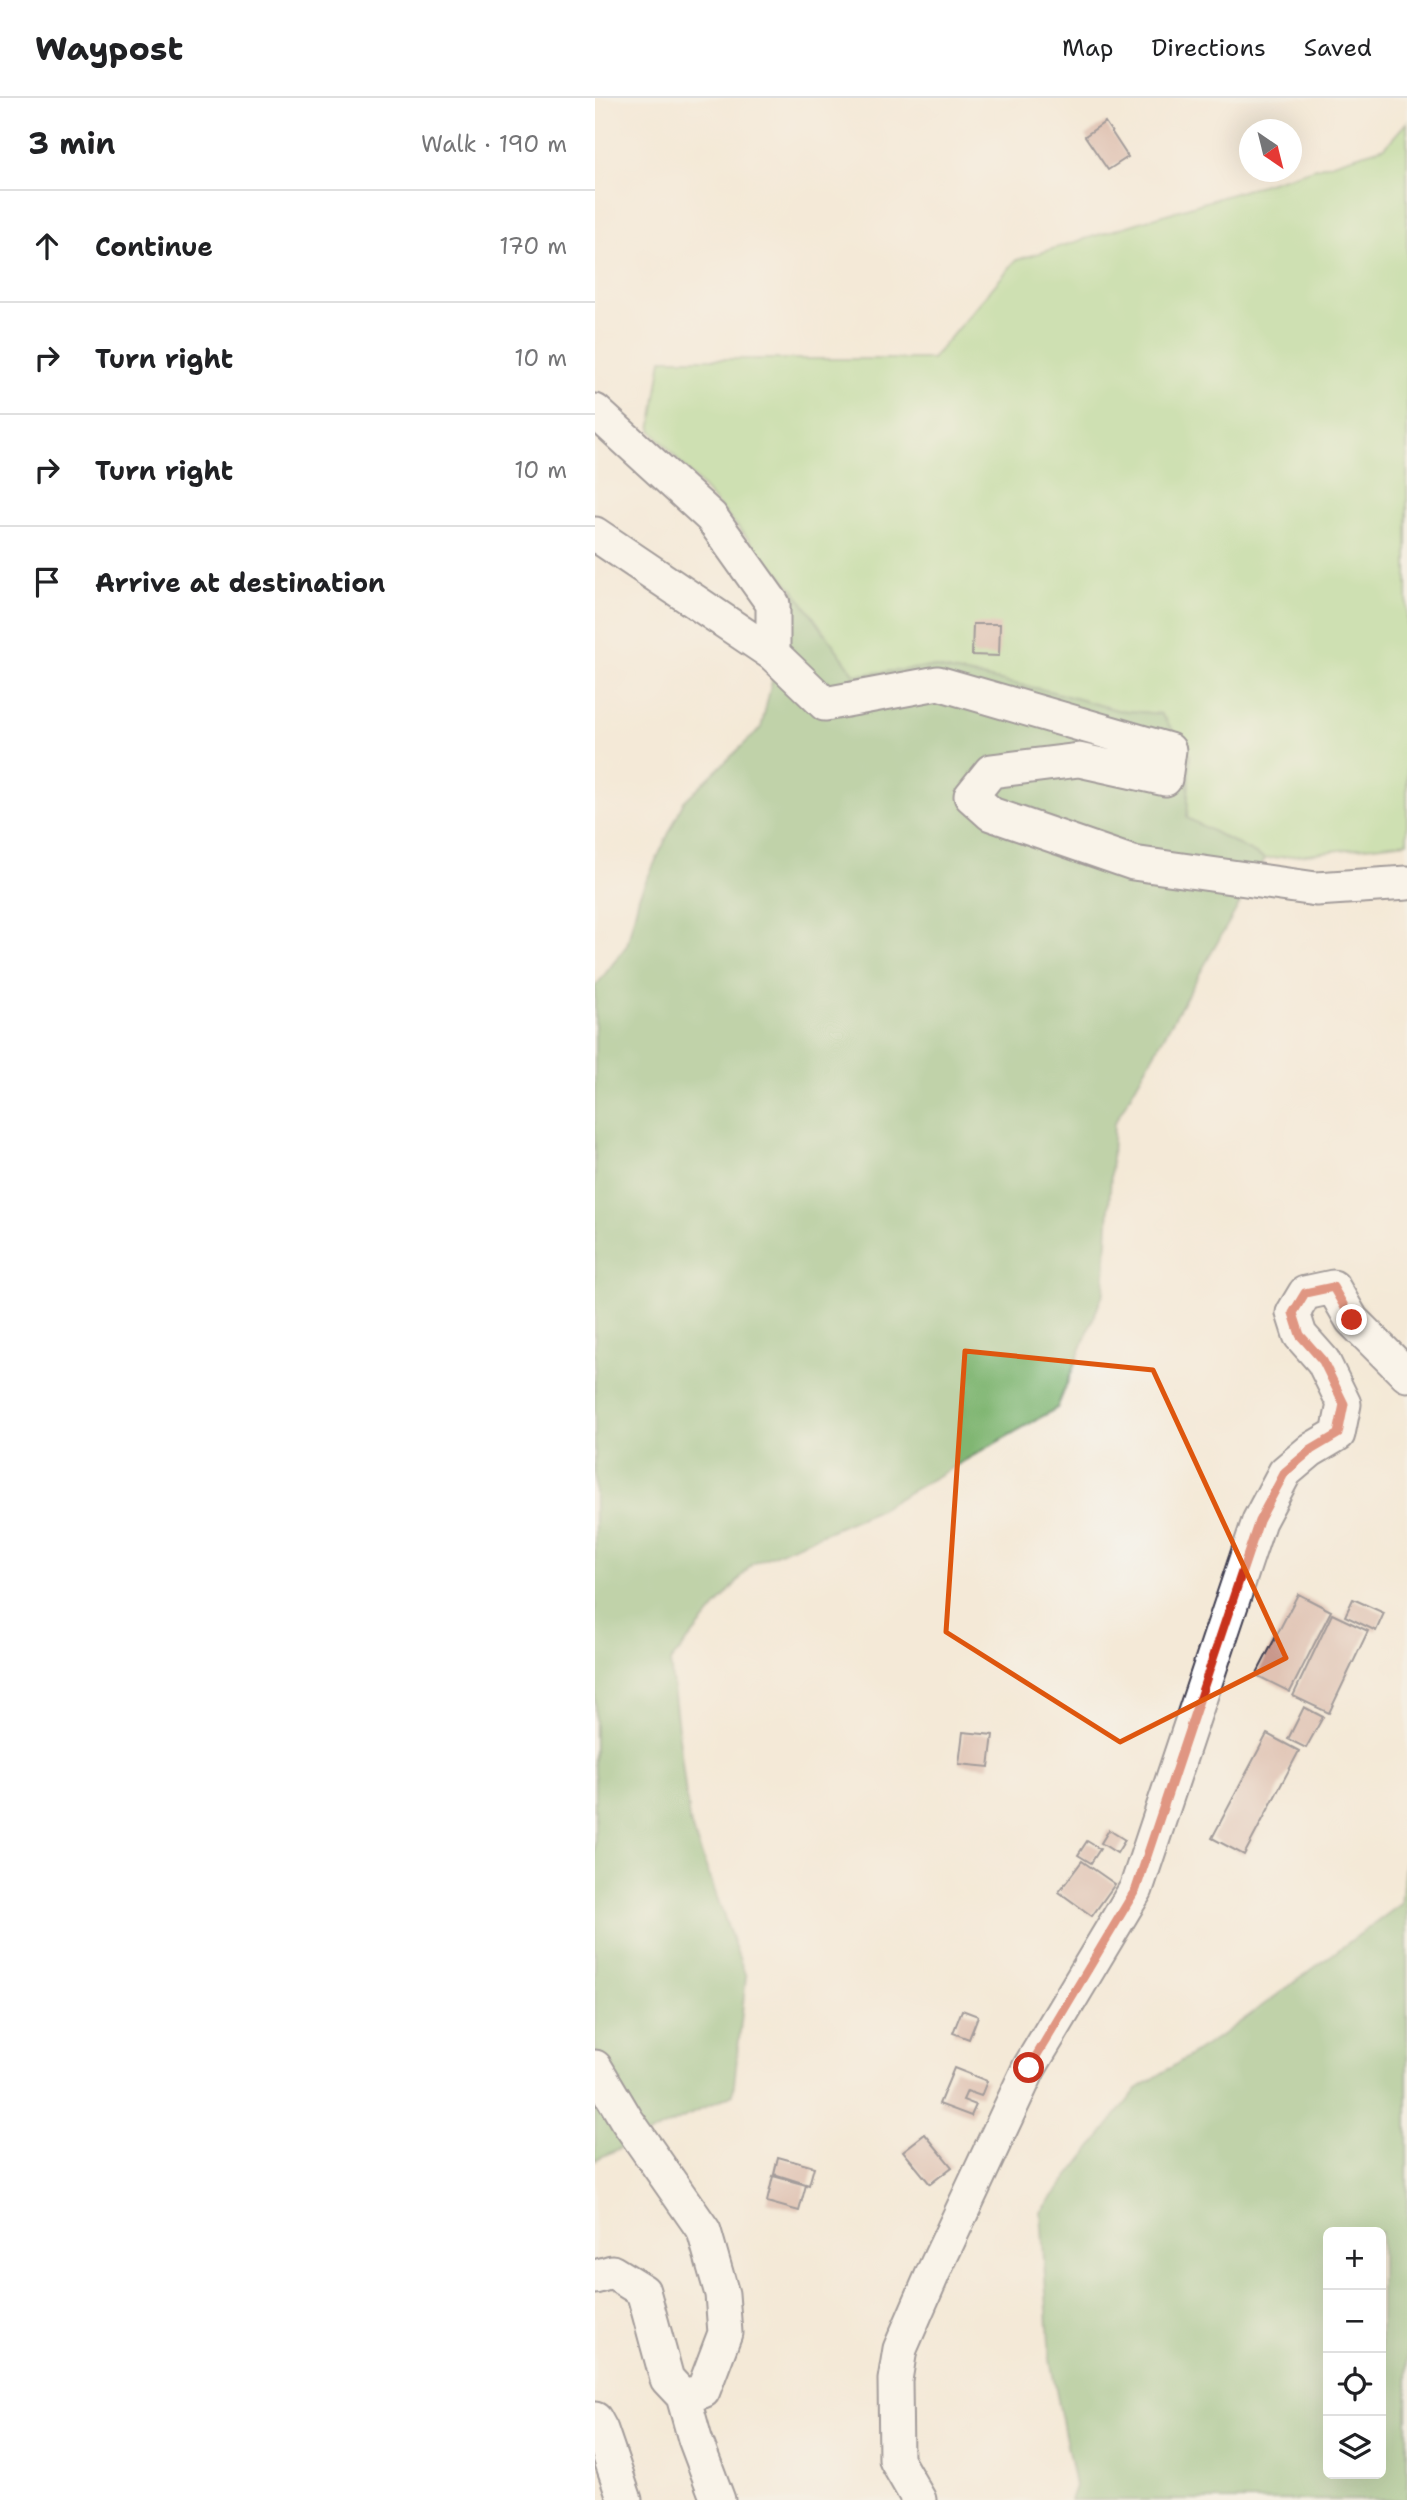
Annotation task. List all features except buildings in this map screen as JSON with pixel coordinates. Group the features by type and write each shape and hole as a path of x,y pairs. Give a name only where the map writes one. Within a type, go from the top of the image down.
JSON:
{"street":[{"path":"595,411 711,517 773,604 773,654"},
{"path":"595,534 773,654 825,705 938,683 1169,750 1164,779 1079,760 991,771 971,796 991,814 1133,863 1316,889 1407,883"},
{"path":"919,2500 896,2460 895,2380 900,2349 1029,2068 1136,1889 1259,1521 1285,1472 1311,1450 1338,1434 1344,1404 1323,1361 1300,1335 1293,1313 1305,1293 1333,1287 1352,1320 1407,1375"},
{"path":"595,2067 626,2119 704,2231 722,2294 725,2333 703,2390 683,2396"},
{"path":"595,2277 613,2272 643,2291 667,2379 683,2396 695,2440 718,2500"},
{"path":"595,2419 625,2500"}],"highlighted area":[{"path":"965,1351 1153,1370 1286,1658 1120,1742 946,1632"}],"green space":[{"path":"1407,122 1407,842 1265,859 1187,818 1190,755 1161,714 1117,710 1049,691 932,667 855,675 793,589 651,430 662,359 932,359 1016,260 1271,182 1302,182 1302,172 1385,147"},
{"path":"793,589 855,675 932,667 1049,691 1117,710 1161,714 1190,755 1187,818 1265,859 1114,1124 1104,1292 1057,1408 876,1511 752,1564 670,1662 689,1820 746,1977 733,2094 595,2160 595,987 627,945 639,896 684,801 761,728"},
{"path":"1407,1840 1407,2500 1070,2500 1075,2486 1050,2360 1041,2212 1137,2089 1225,2033 1401,1904"}],"route":[{"path":"1029,2068 1136,1889 1259,1521 1285,1472 1311,1450 1338,1434 1344,1404 1323,1361 1300,1335 1293,1313 1305,1293 1333,1287 1352,1320"}]}
